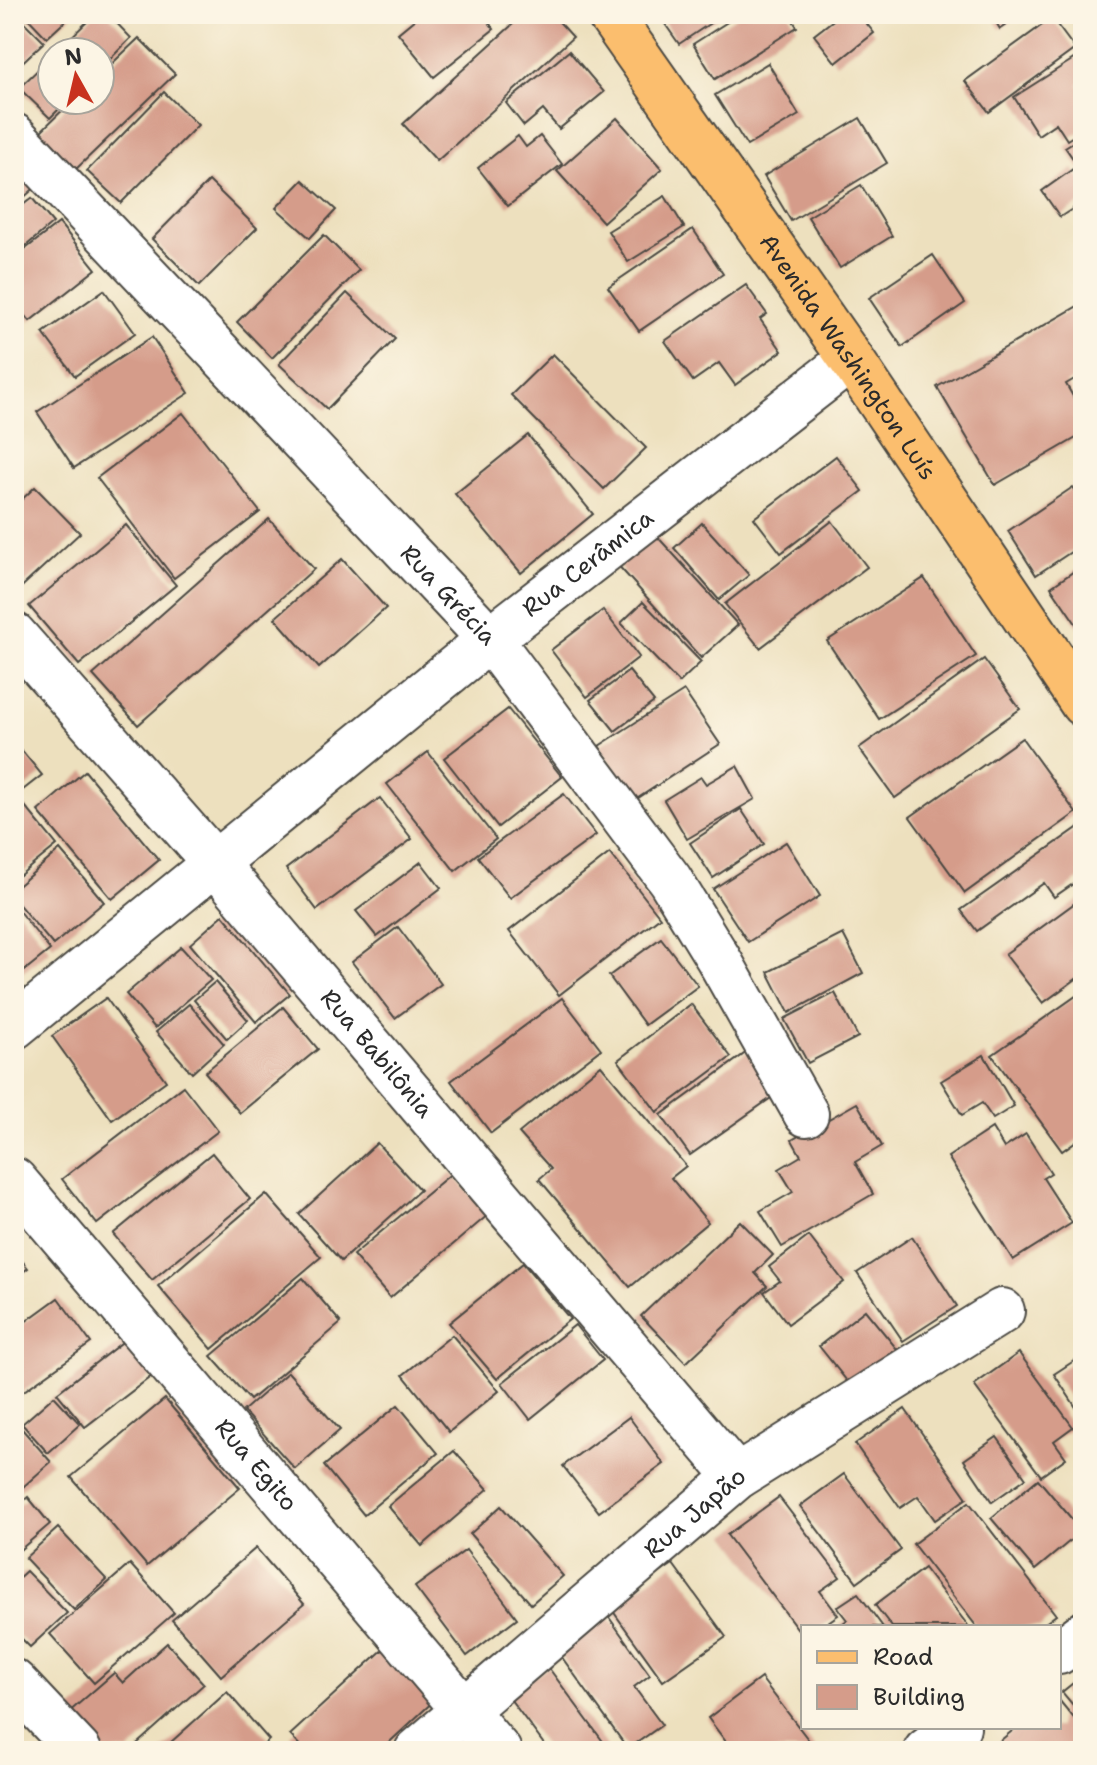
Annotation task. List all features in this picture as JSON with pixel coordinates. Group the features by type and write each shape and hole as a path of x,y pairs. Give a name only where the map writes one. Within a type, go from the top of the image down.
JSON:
{"main road":[{"name":"Avenida Washington Luís","path":"609,14 851,359 1083,704"}],"street":[{"name":"Rua Grécia","path":"14,136 490,639 670,880 806,1114"},
{"name":"Rua Cerâmica","path":"14,1027 490,639 851,359"},
{"name":"Rua Babilônia","path":"14,635 215,863 737,1477"},
{"name":"Rua Egito","path":"14,1180 499,1751"},
{"name":"Rua Japão","path":"417,1751 737,1477 1002,1311"},
{"path":"1061,1650 1083,1634"},
{"path":"14,1682 79,1751"},
{"path":"926,1751 955,1729"}],"building":[{"path":"24,14 73,14 49,36 45,36"},
{"path":"95,14 108,14 131,38 116,53 116,36 72,36"},
{"path":"421,14 482,14 494,29 434,77 398,33"},
{"path":"524,14 552,14 573,37 437,161 403,124"},
{"path":"658,14 724,14 679,44"},
{"path":"740,14 789,14 797,27 715,79 693,44"},
{"path":"841,14 859,14 874,33 836,63 814,35"},
{"path":"991,14 1022,14 1000,29"},
{"path":"18,16 38,36 36,49 14,70 14,21"},
{"path":"1052,18 1075,49 989,112 965,81"},
{"path":"139,38 175,74 74,171 39,133 57,116 116,116 116,60"},
{"path":"569,51 604,92 559,129 543,110 524,126 506,103"},
{"path":"1083,53 1083,81 1078,84 1083,92 1083,130 1067,140 1056,123 1038,135 1014,97"},
{"path":"768,63 799,115 747,146 715,95"},
{"path":"36,72 36,104 19,88"},
{"path":"164,92 198,125 121,203 87,171"},
{"path":"617,118 662,169 603,222 557,171"},
{"path":"860,118 887,163 791,221 764,176"},
{"path":"518,136 526,147 540,136 562,164 508,206 478,168"},
{"path":"1083,136 1083,173 1065,147"},
{"path":"14,158 38,185 14,206"},
{"path":"1073,169 1083,183 1083,202 1060,217 1042,191"},
{"path":"303,180 336,210 310,238 276,208"},
{"path":"209,181 257,228 199,286 152,239"},
{"path":"861,185 892,236 840,268 808,217"},
{"path":"665,196 684,227 628,262 608,231"},
{"path":"32,198 53,223 14,256 14,212"},
{"path":"59,223 96,269 30,321 14,302 14,258"},
{"path":"693,229 723,274 639,331 608,287"},
{"path":"324,235 359,270 272,358 237,322"},
{"path":"933,255 965,303 902,347 869,298"},
{"path":"746,285 767,314 760,319 782,351 735,385 719,363 693,381 665,341"},
{"path":"104,290 135,333 75,376 43,333"},
{"path":"347,293 395,339 327,409 279,364"},
{"path":"1083,303 1083,374 1066,384 1083,414 1083,434 995,485 937,387"},
{"path":"152,337 189,393 74,468 37,412"},
{"path":"553,354 646,448 604,489 511,395"},
{"path":"183,413 260,512 174,578 97,478"},
{"path":"528,435 593,514 521,573 455,494"},
{"path":"836,456 863,491 781,553 754,518"},
{"path":"35,487 80,533 14,594 14,507"},
{"path":"1073,487 1083,501 1083,544 1036,575 1008,531"},
{"path":"269,519 314,569 138,725 93,675"},
{"path":"832,521 867,567 760,648 725,604"},
{"path":"644,522 738,625 701,658 608,554"},
{"path":"702,523 749,575 719,600 674,548"},
{"path":"126,525 176,585 79,665 29,606"},
{"path":"342,559 386,608 319,668 275,618"},
{"path":"1083,565 1083,634 1051,587"},
{"path":"924,578 976,656 879,719 827,641"},
{"path":"643,602 701,662 679,683 621,623"},
{"path":"603,610 639,657 587,697 551,650"},
{"path":"984,659 1020,709 895,798 859,748"},
{"path":"629,671 654,702 615,731 590,700"},
{"path":"684,691 720,744 635,800 599,746"},
{"path":"508,709 562,777 498,827 444,758"},
{"path":"1022,738 1076,813 965,893 910,817"},
{"path":"14,741 42,775 14,797"},
{"path":"428,752 496,839 455,871 387,784"},
{"path":"737,766 755,799 687,839 664,800 701,777 706,784"},
{"path":"85,771 159,860 112,899 38,811"},
{"path":"564,794 596,835 510,898 478,857"},
{"path":"380,798 412,839 317,910 286,869"},
{"path":"25,806 57,845 14,880 14,815"},
{"path":"741,809 764,844 713,878 690,843"},
{"path":"1083,824 1083,877 1054,897 1044,883 977,931 961,910"},
{"path":"786,842 820,896 748,942 713,889"},
{"path":"60,850 104,902 53,945 14,899 14,889"},
{"path":"610,853 660,917 559,995 509,931"},
{"path":"421,862 441,888 377,937 356,911"},
{"path":"1083,897 1083,974 1043,1003 1005,954"},
{"path":"14,905 50,950 14,979"},
{"path":"223,915 290,994 256,1022 190,944"},
{"path":"398,927 441,984 395,1018 352,962"},
{"path":"843,934 863,973 789,1013 768,972"},
{"path":"661,938 698,986 645,1025 609,976"},
{"path":"181,947 211,980 155,1028 126,994"},
{"path":"215,982 248,1020 227,1039 194,1000"},
{"path":"1083,991 1083,1136 1062,1151 992,1055"},
{"path":"835,993 858,1037 808,1063 784,1019"},
{"path":"106,998 166,1081 112,1120 52,1036"},
{"path":"562,998 601,1049 491,1133 451,1081"},
{"path":"189,1004 224,1044 192,1073 156,1032"},
{"path":"691,1004 731,1057 657,1112 618,1060"},
{"path":"283,1007 318,1049 240,1113 205,1072"},
{"path":"747,1052 778,1093 690,1155 661,1115"},
{"path":"984,1055 1014,1106 993,1119 982,1103 962,1115 941,1081"},
{"path":"601,1065 686,1166 671,1178 708,1222 630,1287 539,1179 551,1169 519,1133"},
{"path":"183,1086 218,1131 97,1224 62,1179"},
{"path":"857,1103 882,1146 855,1162 873,1194 782,1247 760,1211 793,1192 779,1169 801,1156 792,1140"},
{"path":"992,1128 1004,1148 1026,1134 1051,1173 1043,1178 1072,1223 1013,1260 948,1157"},
{"path":"377,1143 420,1190 341,1261 299,1214"},
{"path":"212,1153 250,1199 152,1280 113,1234"},
{"path":"452,1173 488,1215 390,1298 353,1255"},
{"path":"266,1194 321,1257 212,1349 158,1286"},
{"path":"740,1221 773,1255 755,1273 767,1286 686,1363 641,1316"},
{"path":"809,1236 844,1282 788,1324 764,1292 780,1281 769,1267"},
{"path":"912,1237 957,1306 903,1341 857,1273"},
{"path":"14,1251 28,1268 14,1279"},
{"path":"523,1263 570,1319 497,1379 449,1323"},
{"path":"303,1278 341,1323 250,1400 211,1356"},
{"path":"58,1298 91,1343 14,1398 14,1330"},
{"path":"865,1310 897,1349 851,1386 819,1346"},
{"path":"575,1325 603,1360 530,1419 502,1383"},
{"path":"452,1335 499,1391 449,1432 403,1375"},
{"path":"125,1340 153,1375 85,1427 57,1393"},
{"path":"1019,1353 1073,1427 1054,1441 1066,1458 1041,1476 974,1385"},
{"path":"1083,1355 1083,1418 1054,1374"},
{"path":"288,1372 340,1430 295,1469 243,1411"},
{"path":"54,1396 80,1424 48,1453 22,1424"},
{"path":"165,1399 240,1488 147,1566 71,1477"},
{"path":"398,1405 438,1453 364,1515 324,1466"},
{"path":"905,1409 967,1498 935,1520 918,1496 900,1508 855,1444"},
{"path":"629,1417 664,1464 599,1512 563,1466"},
{"path":"14,1420 51,1462 14,1495"},
{"path":"997,1437 1026,1478 992,1502 964,1460"},
{"path":"454,1451 488,1489 422,1546 388,1506"},
{"path":"844,1474 901,1550 857,1582 800,1506"},
{"path":"1038,1479 1082,1531 1035,1570 991,1518"},
{"path":"28,1497 50,1524 14,1555 14,1509"},
{"path":"779,1497 840,1577 820,1591 838,1615 824,1625 801,1625 801,1633 727,1535"},
{"path":"969,1502 1056,1615 1043,1625 975,1625 913,1544"},
{"path":"501,1506 563,1576 531,1604 470,1534"},
{"path":"58,1528 107,1580 74,1610 25,1558"},
{"path":"256,1548 304,1604 221,1676 172,1620"},
{"path":"466,1550 517,1618 467,1656 415,1587"},
{"path":"130,1564 174,1613 94,1683 50,1634"},
{"path":"673,1564 726,1637 663,1681 610,1607"},
{"path":"924,1568 967,1625 890,1625 875,1605"},
{"path":"26,1571 67,1613 30,1647 14,1631 14,1582"},
{"path":"858,1593 882,1625 841,1625 847,1620 837,1607"},
{"path":"603,1609 650,1675 634,1687 662,1725 628,1749 553,1645"},
{"path":"167,1643 204,1684 129,1751 103,1751 68,1713 114,1673 123,1683"},
{"path":"387,1646 437,1698 380,1751 305,1751 290,1735"},
{"path":"548,1667 610,1751 549,1751 508,1696"},
{"path":"1083,1675 1083,1717 1062,1692"},
{"path":"761,1678 817,1751 733,1751 708,1718"},
{"path":"227,1692 269,1740 257,1751 161,1751"},
{"path":"1061,1702 1083,1729 1083,1751 990,1749 1015,1729 1061,1729"}]}
